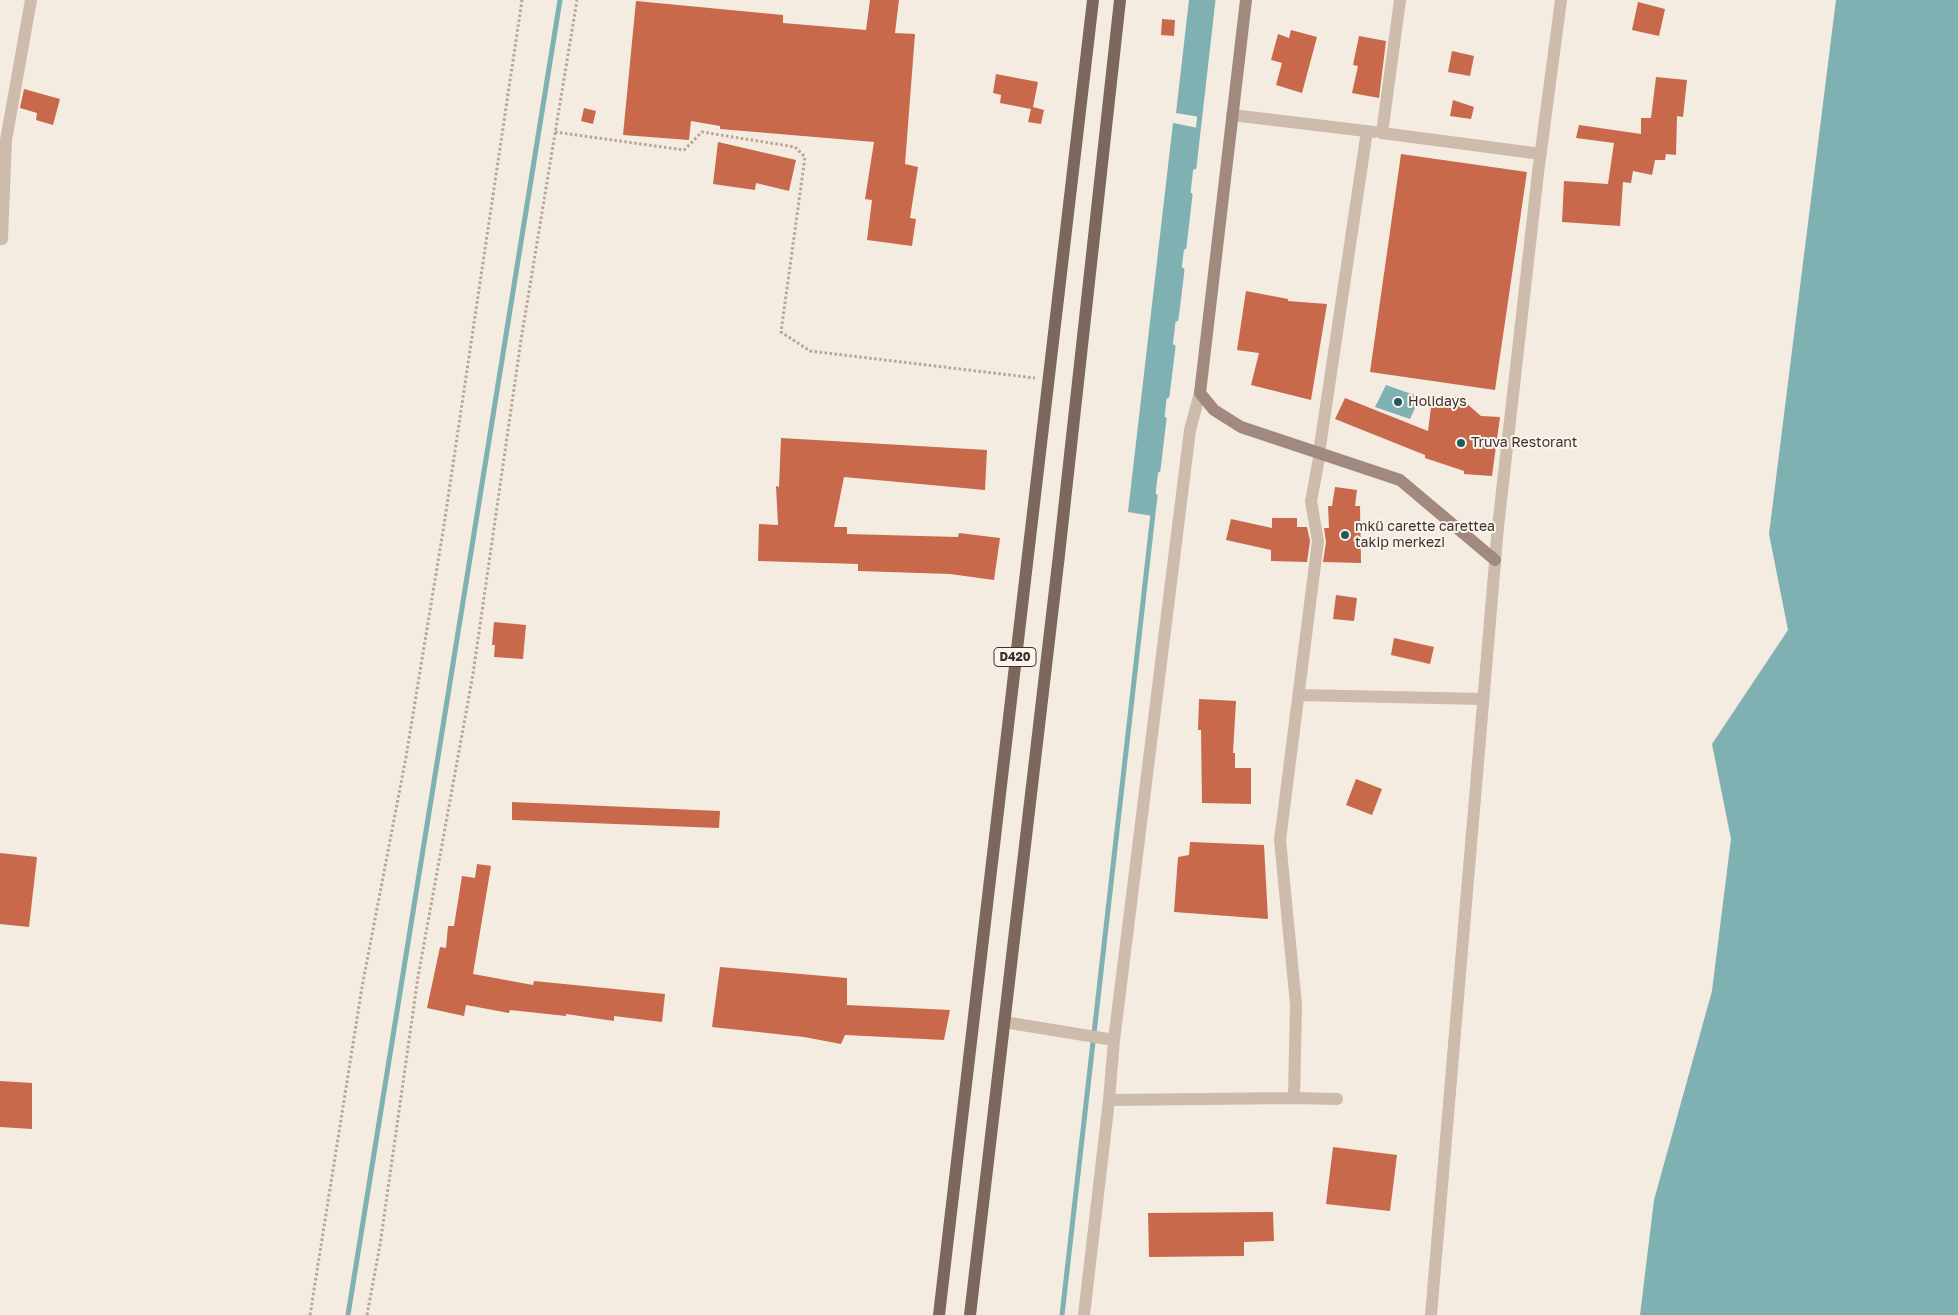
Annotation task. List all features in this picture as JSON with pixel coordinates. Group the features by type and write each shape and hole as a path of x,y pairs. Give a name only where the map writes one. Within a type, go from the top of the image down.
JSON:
{"main road":[{"name":"D420","path":"939,1315 1093,0"},
{"name":"D420","path":"970,1315 1060,545 1120,0"}],"street":[{"path":"2,239 6,140 31,0"},
{"path":"1084,1315 1109,1100 1114,1040 1190,430 1200,393 1246,0"},
{"path":"1382,133 1400,0"},
{"path":"1432,1315 1495,560 1541,154 1561,0"},
{"path":"1232,115 1541,154"},
{"path":"1294,1098 1296,1005 1280,840 1318,541 1311,501 1367,132"},
{"path":"1200,393 1214,410 1241,427 1400,480 1495,560"},
{"path":"1299,695 1484,699"},
{"path":"1004,1022 1114,1040"},
{"path":"1109,1100 1336,1099"}],"path":[{"path":"310,1315 362,987 406,757 444,525 522,0"},
{"path":"367,1315 380,1245 418,977 473,674 521,340 577,0"},
{"path":"555,132 684,150 702,132 795,147 805,157 780,332 810,351 1048,380"}],"water":[{"path":"1189,0 1213,0 1200,117 1176,113"},
{"path":"1836,0 1958,0 1958,1315 1640,1315 1654,1200 1712,991 1731,839 1712,744 1788,630 1769,534"},
{"path":"1173,123 1198,128 1153,516 1128,512"},
{"name":"Holidays","path":"1386,385 1420,397 1410,419 1375,407"}],"building":[{"path":"870,0 899,0 895,33 915,34 905,164 918,167 910,218 916,219 912,246 867,240 872,200 865,199 874,142 720,129 720,126 691,121 689,140 623,135 636,1 783,15 783,23 866,30"},
{"path":"1638,2 1665,9 1659,36 1632,30"},
{"path":"1162,19 1175,20 1174,36 1161,35"},
{"path":"1291,30 1317,37 1302,93 1276,85 1282,63 1271,60 1278,34 1289,38"},
{"path":"1359,36 1386,41 1379,98 1352,93 1358,66 1353,65"},
{"path":"1452,51 1474,56 1470,76 1448,72"},
{"path":"996,74 1038,82 1033,107 1044,110 1041,124 1028,122 1031,109 1000,103 1001,95 993,93"},
{"path":"1656,77 1687,80 1683,117 1677,116 1676,155 1666,154 1665,160 1655,160 1652,175 1633,171 1631,183 1623,182 1620,226 1562,222 1564,181 1608,184 1614,143 1576,138 1579,125 1641,134 1641,118 1651,118"},
{"path":"24,89 60,99 53,125 36,120 37,113 20,108"},
{"path":"1453,100 1474,107 1471,119 1450,116"},
{"path":"584,108 596,111 593,124 581,121"},
{"path":"718,142 796,160 789,191 756,183 755,190 713,184"},
{"path":"1401,154 1527,172 1495,390 1370,372"},
{"path":"1246,291 1288,299 1288,301 1327,304 1311,400 1251,385 1259,353 1237,350"},
{"name":"Truva Restorant","path":"1458,396 1481,416 1500,417 1492,476 1464,474 1464,471 1425,458 1425,455 1335,419 1345,398 1428,431 1431,407"},
{"path":"781,438 987,450 985,490 844,477 834,527 847,527 847,534 958,537 959,533 1000,538 994,580 950,574 858,571 858,564 758,561 759,524 778,525 776,486 779,487"},
{"name":"mkü carette carettea takip merkezi","path":"1335,487 1357,490 1355,506 1360,506 1361,563 1323,562 1326,542 1324,528 1329,528 1328,506 1332,506"},
{"path":"1272,518 1297,518 1297,527 1307,527 1310,541 1307,562 1271,561 1271,550 1226,540 1231,519 1272,528"},
{"path":"1336,595 1357,598 1354,621 1333,619"},
{"path":"494,622 526,625 523,659 494,657 495,645 492,645"},
{"path":"1394,638 1434,647 1430,664 1391,655"},
{"path":"1199,699 1236,701 1233,753 1235,753 1235,768 1251,768 1251,804 1202,803 1201,730 1198,730"},
{"path":"1356,779 1382,789 1372,815 1346,805"},
{"path":"512,802 720,811 719,828 512,820"},
{"path":"1190,842 1264,845 1268,919 1174,912 1178,857 1189,855"},
{"path":"0,853 37,857 29,927 0,924"},
{"path":"477,864 491,866 473,974 533,985 534,981 665,994 662,1022 614,1016 614,1021 566,1014 566,1016 510,1010 509,1013 466,1005 464,1016 427,1008 440,947 446,948 448,926 454,926 462,876 475,878"},
{"path":"720,967 847,978 847,1005 950,1010 944,1040 845,1035 841,1044 804,1037 712,1027"},
{"path":"0,1081 32,1083 32,1129 0,1127"},
{"path":"1333,1147 1397,1155 1390,1211 1326,1204"},
{"path":"1273,1212 1274,1241 1244,1242 1244,1256 1149,1257 1148,1213"}],"waterway":[{"path":"348,1315 560,0"},
{"path":"1194,167 1213,0"},
{"path":"1184,247 1190,195"},
{"path":"1176,319 1182,270"},
{"path":"1167,396 1173,347"},
{"path":"1158,470 1164,419"},
{"path":"1062,1315 1155,496"}],"place":[{"name":"Holidays","path":"1398,402"},
{"name":"Truva Restorant","path":"1461,443"},
{"name":"mkü carette carettea takip merkezi","path":"1345,535"}]}
